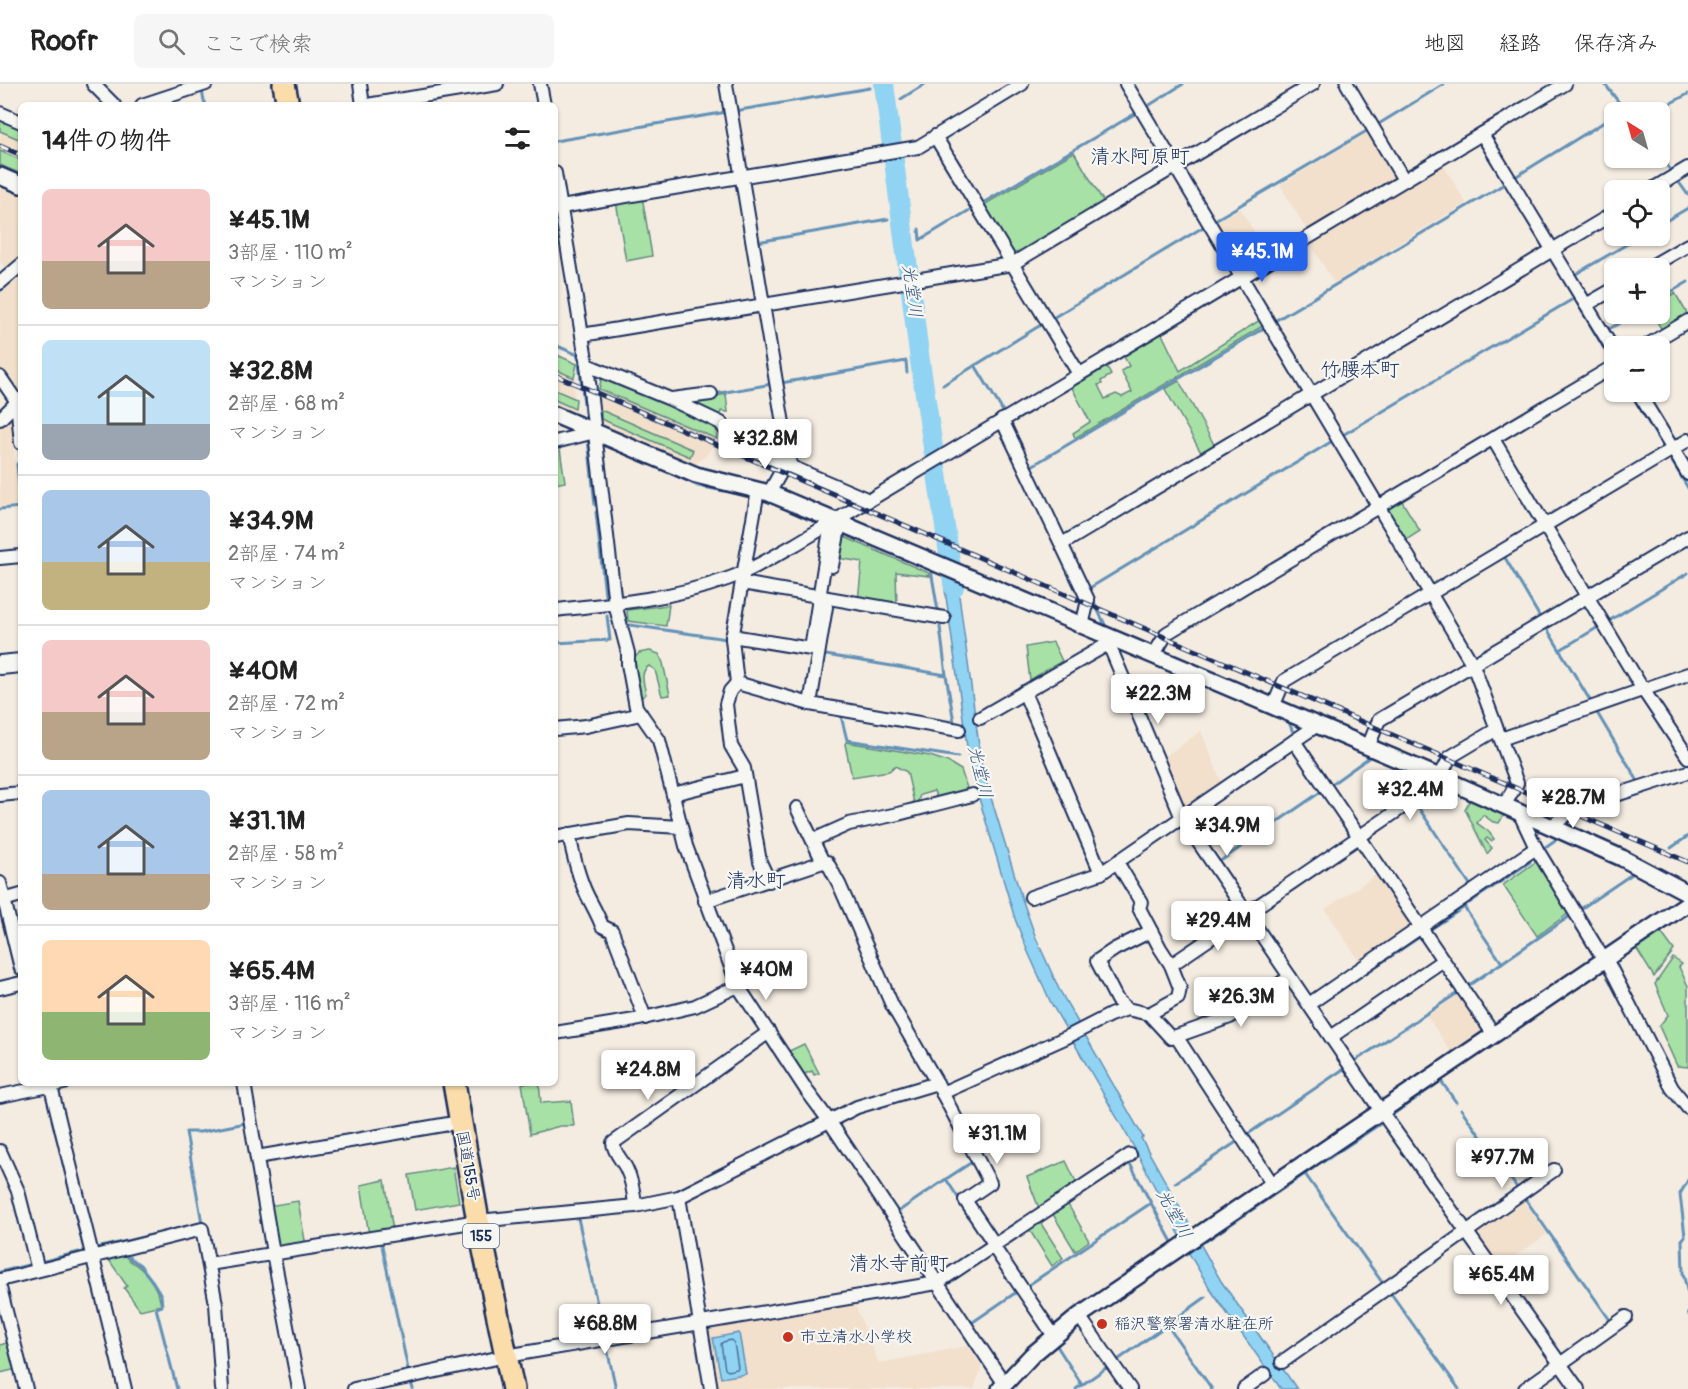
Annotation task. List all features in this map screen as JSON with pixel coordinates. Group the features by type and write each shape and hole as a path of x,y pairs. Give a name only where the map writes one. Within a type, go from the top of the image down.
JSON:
{"highway":[{"path":"285,84 288,102"},
{"name":"国道155号","path":"454,1086 478,1221 513,1389"}],"main road":[{"path":"0,665 18,663"}],"street":[{"path":"93,84 111,102"},
{"path":"151,102 206,84"},
{"path":"360,84 364,102"},
{"path":"401,102 437,99 497,84"},
{"path":"540,84 543,102"},
{"path":"726,84 788,464"},
{"path":"1022,84 918,147 558,207 582,335 615,604 628,652 636,707 659,740 681,827 705,901 738,986 1004,1387 1054,1336 1079,1316 1688,903"},
{"path":"1126,84 1473,665 1517,783 1504,806"},
{"path":"582,335 1012,264 1313,84"},
{"path":"1347,84 1404,180"},
{"path":"742,577 1565,84"},
{"path":"0,113 18,121"},
{"path":"1482,134 1605,336"},
{"path":"935,136 1079,374"},
{"path":"1668,180 1688,168"},
{"path":"0,176 18,184"},
{"path":"1062,544 1604,219"},
{"path":"1665,258 1688,245"},
{"path":"0,283 18,268"},
{"path":"1586,305 1604,295"},
{"path":"1663,336 1688,321"},
{"path":"586,365 722,423 733,442 869,500"},
{"path":"1153,656 1167,633 1604,372"},
{"path":"0,377 18,399"},
{"path":"670,399 711,394"},
{"path":"0,419 18,401"},
{"path":"1644,402 1688,474"},
{"path":"558,416 696,475 763,491 939,564 1107,639 1153,656 1442,778 1643,867 1688,893"},
{"path":"1002,420 1088,600 1082,626"},
{"path":"558,441 595,432"},
{"path":"1493,439 1642,688 1688,757"},
{"path":"1273,707 1284,681 1688,440"},
{"path":"770,881 760,862 744,768 731,746 726,704 730,692 737,684 732,636 742,577 763,491 788,464"},
{"path":"810,704 835,522"},
{"path":"1368,747 1380,720 1688,537"},
{"path":"0,558 18,556"},
{"path":"558,610 667,597 742,577 823,597 944,618"},
{"path":"732,636 811,649 823,597"},
{"path":"980,718 1107,639"},
{"path":"1107,639 1182,818 1381,1111 1578,1389"},
{"path":"1171,964 1359,838 1442,778 1450,757 1499,734 1688,674"},
{"path":"737,684 810,704 959,730"},
{"path":"1024,692 1101,873"},
{"path":"558,729 586,726 641,714"},
{"path":"1031,897 1101,873 1316,726"},
{"path":"1294,741 1494,1035"},
{"path":"1551,826 1578,807 1688,772"},
{"path":"673,794 745,776"},
{"path":"0,795 18,793"},
{"path":"813,840 849,824 972,795"},
{"path":"797,808 823,862"},
{"path":"1519,812 1536,849 1605,959 1672,1088 1688,1108"},
{"path":"558,836 629,824 681,827"},
{"path":"569,834 574,861 588,897 594,905 602,926 612,931 645,1018"},
{"path":"1309,1004 1536,849"},
{"path":"705,901 827,862 839,884 892,1005 940,1088 990,1183 964,1200 1054,1336"},
{"path":"1117,862 1141,902 1139,908 1171,964 1180,988 1178,998 1149,1014"},
{"path":"0,883 2,900 18,957"},
{"path":"2,900 18,896"},
{"path":"1151,931 1097,961 1116,1000 1127,1009 1149,1014 1171,1038 1230,1017 1290,977"},
{"path":"1331,1037 1442,961"},
{"path":"0,988 18,984"},
{"path":"558,1032 645,1018 695,1006 738,986"},
{"path":"209,1264 478,1221 635,1206 679,1197 857,1107 940,1088 1067,1037 1127,1009"},
{"path":"635,1206 632,1183 627,1168 613,1143 769,1032"},
{"path":"1176,1036 1273,1185"},
{"path":"0,1096 45,1086"},
{"path":"50,1086 125,1389"},
{"path":"245,1086 299,1389"},
{"path":"257,1157 460,1122"},
{"path":"0,1151 18,1191 38,1270"},
{"path":"354,1389 506,1356 937,1283 1130,1155"},
{"path":"1282,1362 1554,1170"},
{"path":"679,1197 711,1389"},
{"path":"0,1280 202,1229 216,1304 222,1389"},
{"path":"0,1288 26,1389"},
{"path":"1079,1316 1130,1389"},
{"path":"1525,1389 1626,1317"},
{"path":"1244,1389 1265,1374"}],"shaded area":[{"path":"0,118 18,125 18,173 0,165"},
{"path":"1372,130 1400,177 1307,231 1280,185"},
{"path":"1443,164 1466,203 1334,283 1310,244"},
{"path":"0,181 18,190 18,265 8,273 0,261"},
{"path":"1240,208 1268,255 1241,271 1213,224"},
{"path":"18,279 18,389 13,390 0,371 0,294"},
{"path":"558,355 577,364 574,378 575,415 558,407"},
{"path":"602,376 716,424 717,439 706,456 695,464 601,424 599,389"},
{"path":"14,412 17,437 14,451 18,505 0,508 0,423"},
{"path":"1201,731 1222,783 1185,808 1164,757"},
{"path":"1379,873 1412,923 1412,927 1360,962 1325,909"},
{"path":"1461,993 1485,1032 1452,1054 1427,1016"},
{"path":"1521,1197 1547,1234 1497,1269 1473,1235 1474,1230"},
{"name":"市立清水小学校","path":"854,1302 879,1363 968,1346 982,1367 974,1389 717,1389 706,1328"}],"green space":[{"path":"0,118 18,125 18,139 0,131"},
{"path":"0,151 18,159 18,173 0,165"},
{"path":"1074,152 1105,204 1015,258 982,206"},
{"path":"642,196 652,256 626,261 616,201"},
{"path":"1675,293 1688,318 1664,333 1658,324 1670,324 1670,296"},
{"path":"1263,318 1266,324 1075,438 1073,433 1090,422 1070,384 1105,364 1111,375 1098,385 1105,399 1116,394 1122,397 1132,392 1121,371 1129,366 1122,353 1160,330 1180,371"},
{"path":"558,355 577,364 574,378 558,370"},
{"path":"602,376 716,424 717,439 599,389"},
{"path":"1179,381 1216,448 1203,456 1165,389"},
{"path":"558,391 576,399 575,409 558,401"},
{"path":"726,394 728,412 721,411 720,419 688,401"},
{"path":"601,410 693,450 690,457 601,419"},
{"path":"558,443 565,482 558,483"},
{"path":"1400,498 1420,531 1403,542 1385,506"},
{"path":"842,536 929,573 930,576 896,572 897,607 858,601 862,562 837,558"},
{"path":"669,605 666,626 628,621 627,610"},
{"path":"1053,642 1062,661 1030,680 1026,647"},
{"path":"650,651 659,654 670,695 662,696 655,670 649,666 643,675 646,694 642,697 639,695 633,660 639,653"},
{"path":"846,742 930,756 948,762 961,770 967,788 963,793 937,799 934,791 920,795 917,804 914,803 907,772 895,766 889,771 852,777"},
{"path":"1475,799 1500,810 1504,815 1499,823 1483,815 1477,823 1494,839 1485,840 1492,848 1487,854 1465,809 1470,800"},
{"path":"1537,861 1569,913 1537,936 1503,885"},
{"path":"1660,931 1674,950 1654,977 1636,948"},
{"path":"1673,958 1682,964 1679,967 1688,986 1688,1067 1677,1066 1659,1026 1668,1015 1655,984"},
{"path":"804,1044 819,1073 814,1075 812,1071 802,1075 787,1052"},
{"path":"522,1086 539,1086 541,1103 571,1101 574,1126 560,1126 530,1134"},
{"path":"1066,1161 1078,1186 1040,1211 1027,1177"},
{"path":"453,1167 459,1202 415,1210 409,1175"},
{"path":"385,1180 393,1231 369,1235 361,1185"},
{"path":"298,1201 306,1246 279,1250 268,1206"},
{"path":"1066,1201 1089,1241 1075,1251 1051,1211"},
{"path":"1038,1219 1063,1258 1052,1266 1027,1226"},
{"path":"123,1252 151,1281 161,1305 140,1310 124,1288 127,1286 107,1257"},
{"path":"10,1342 17,1369 0,1373 0,1345"}],"water":[{"path":"942,568 956,573 982,768 1036,938 1059,989 1221,1281 1297,1389 1281,1389 1212,1292 1191,1257 1135,1149 1051,1003 1028,952 1015,919 970,768"},
{"path":"739,1333 746,1374 721,1378 713,1338"}],"waterway":[{"name":"光堂川","path":"884,84 920,361 954,587"},
{"path":"901,99 925,84"},
{"path":"1145,108 1183,84"},
{"path":"1377,125 1444,84"},
{"path":"1605,84 1618,102"},
{"name":"光堂川","path":"878,86 884,85"},
{"path":"734,111 870,88"},
{"path":"202,91 204,102"},
{"path":"1670,104 1688,94"},
{"name":"光堂川","path":"887,107 894,103"},
{"path":"558,140 727,112"},
{"path":"981,204 1138,112"},
{"path":"1515,177 1604,122"},
{"path":"1215,220 1370,129"},
{"path":"1678,181 1688,195"},
{"path":"1273,322 1506,183"},
{"path":"919,229 920,240 973,208"},
{"path":"1670,219 1688,208"},
{"name":"光堂川","path":"896,218 902,216"},
{"path":"757,242 888,219"},
{"path":"1051,319 1205,226"},
{"path":"904,233 911,231"},
{"path":"1574,275 1624,246"},
{"path":"1564,281 1604,348"},
{"path":"1670,293 1688,282"},
{"path":"0,291 6,286"},
{"path":"1340,434 1341,436 1573,299"},
{"path":"943,385 1044,323"},
{"path":"1609,329 1618,324"},
{"path":"1030,467 1264,328"},
{"path":"558,346 578,355 578,358"},
{"path":"781,383 906,361 907,373"},
{"path":"579,364 586,419"},
{"path":"975,365 1004,413"},
{"name":"光堂川","path":"917,371 922,371"},
{"path":"714,394 772,384"},
{"name":"光堂川","path":"925,392 932,392"},
{"path":"1636,402 1663,447"},
{"path":"588,439 595,505"},
{"path":"1088,589 1334,440"},
{"path":"628,454 698,486 740,494"},
{"path":"1670,458 1688,488"},
{"path":"17,464 18,474"},
{"path":"765,499 807,519 817,521"},
{"path":"0,509 18,507"},
{"path":"596,512 605,595"},
{"path":"894,554 931,570 938,611"},
{"path":"1504,556 1541,619"},
{"path":"1607,622 1688,573"},
{"path":"1092,598 1107,629"},
{"path":"1413,611 1430,601"},
{"path":"558,643 610,640 607,616"},
{"path":"630,625 727,639"},
{"path":"1560,650 1600,626"},
{"path":"940,627 946,675"},
{"path":"1546,627 1591,702"},
{"path":"826,655 946,675 954,722"},
{"path":"807,707 808,710 832,714"},
{"path":"1596,711 1639,783"},
{"path":"839,715 847,740 958,757"},
{"path":"1289,722 1294,735 1292,737"},
{"path":"1329,786 1371,756"},
{"path":"1219,862 1322,791"},
{"path":"1585,812 1649,791"},
{"path":"1416,804 1471,886"},
{"path":"1671,848 1688,836"},
{"path":"1544,848 1558,838"},
{"path":"1469,903 1530,862"},
{"path":"1579,910 1635,872"},
{"path":"1431,929 1466,906"},
{"path":"1464,907 1502,963"},
{"path":"0,910 7,937"},
{"path":"1465,988 1570,916"},
{"path":"1320,1004 1418,938"},
{"path":"8,942 15,972"},
{"path":"1295,974 1308,994"},
{"path":"1355,1061 1459,992"},
{"path":"1319,1009 1332,1028"},
{"path":"1340,1039 1356,1064"},
{"path":"1245,1136 1345,1068"},
{"path":"1392,1115 1441,1081 1456,1102"},
{"path":"1371,1084 1381,1100"},
{"path":"47,1098 51,1113"},
{"path":"1461,1109 1518,1189"},
{"path":"52,1120 58,1142"},
{"path":"97,1248 202,1223 186,1132 200,1132 246,1123 246,1121"},
{"path":"1323,1162 1383,1122"},
{"path":"1175,1183 1238,1141"},
{"path":"60,1151 83,1246"},
{"path":"946,1179 972,1162"},
{"path":"1130,1164 1172,1242"},
{"path":"1206,1241 1315,1167"},
{"path":"1305,1174 1384,1285"},
{"path":"899,1211 946,1179 959,1199"},
{"path":"1688,1180 1680,1194 1685,1236 1682,1240 1683,1273 1688,1294"},
{"path":"1524,1197 1612,1323"},
{"path":"1027,1286 1151,1203"},
{"path":"578,1218 604,1335"},
{"path":"381,1241 409,1374"},
{"path":"41,1262 79,1252"},
{"path":"126,1255 140,1265 161,1295 162,1306 156,1308 177,1389"},
{"path":"0,1272 28,1265"},
{"path":"970,1324 1018,1291"},
{"path":"1390,1292 1459,1389"},
{"path":"1115,1362 1206,1297"},
{"path":"1167,1325 1212,1389"},
{"path":"606,1344 616,1389"},
{"path":"1057,1346 1082,1385"},
{"path":"1076,1389 1109,1366"},
{"path":"411,1382 413,1389"}],"railway":[{"path":"0,146 18,154"},
{"path":"558,376 1688,862"}],"place":[{"name":"稲沢警察署清水駐在所","path":"1102,1324"},
{"name":"市立清水小学校","path":"788,1337"}],"district":[{"name":"清水阿原町","path":"1140,156"},
{"name":"竹腰本町","path":"1360,369"},
{"name":"清水町","path":"756,880"},
{"name":"清水寺前町","path":"899,1263"}]}
